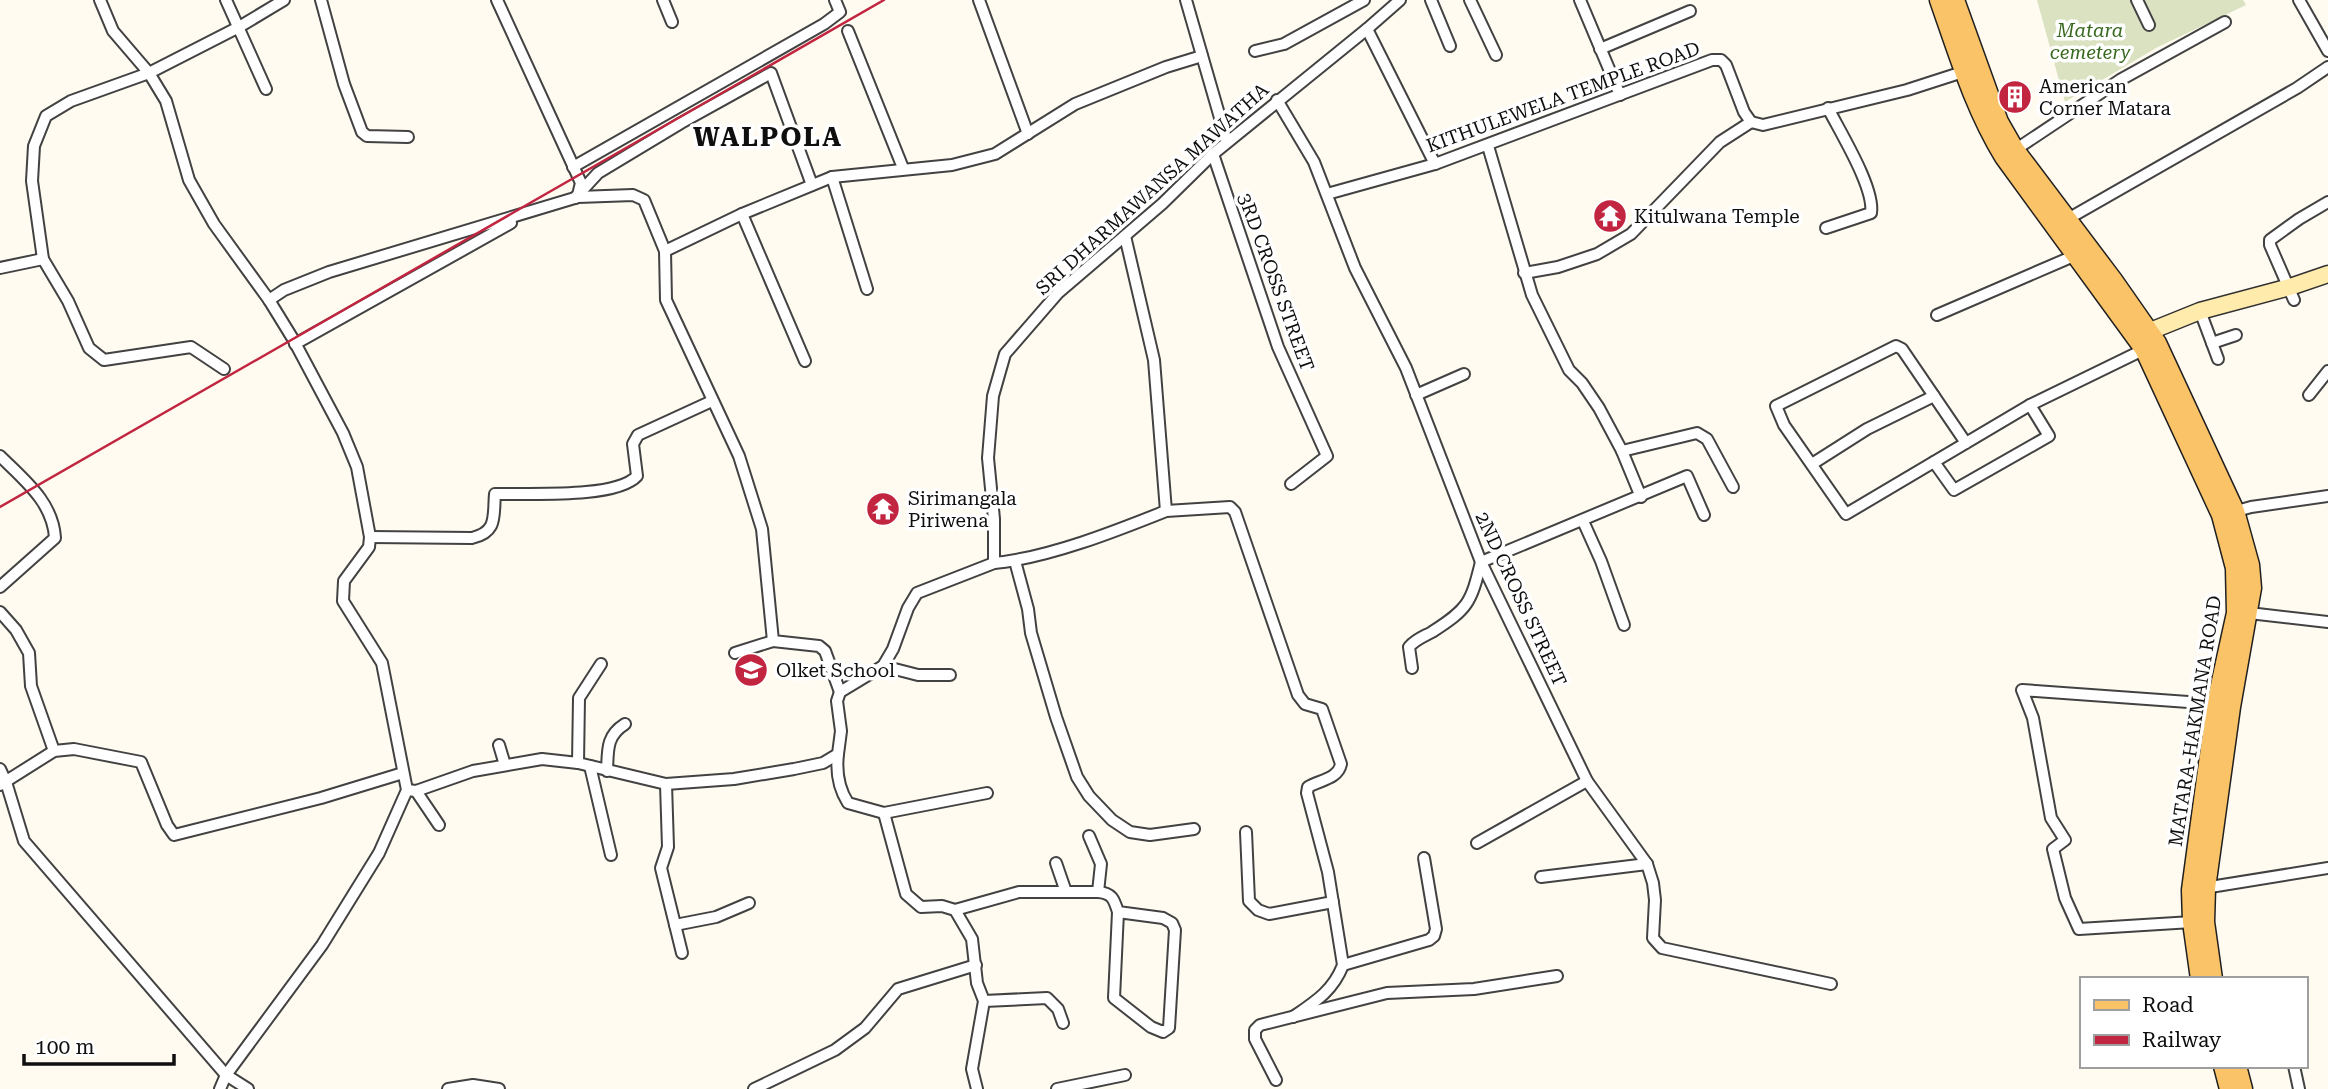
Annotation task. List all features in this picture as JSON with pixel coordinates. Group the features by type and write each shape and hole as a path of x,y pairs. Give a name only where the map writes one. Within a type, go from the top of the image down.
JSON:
{"main road":[{"name":"MATARA-HAKMANA ROAD","path":"1939,0 1971,69 2015,150 2147,340 2250,565 2252,588 2249,613 2192,922 2200,977"},
{"name":"MATARA-HAKMANA ROAD","path":"1955,0 1986,128 2076,256 2147,340"},
{"path":"2147,340 2200,311 2292,294 2327,276"},
{"name":"MATARA-HAKMANA ROAD","path":"2213,977 2198,889 2216,704 2236,613 2237,586 2228,513"},
{"path":"2223,1068 2229,1089"},
{"path":"2237,1068 2243,1089"}],"street":[{"path":"100,0 113,31 149,73 166,101 189,180 214,223 269,300 295,344 343,433 357,467 370,537 369,547 344,582 343,601 382,663 403,773 412,791 439,825"},
{"path":"226,0 265,89"},
{"path":"224,369 191,347 104,360 89,348 68,301 43,259 32,181 34,146 46,116 71,101 149,73 285,0"},
{"path":"321,0 344,84 362,132 367,135 408,137"},
{"path":"498,0 581,183 578,197"},
{"path":"663,0 672,22"},
{"path":"573,167 824,24 840,12 835,0"},
{"path":"979,0 1028,134"},
{"path":"1186,0 1227,142"},
{"path":"1255,51 1284,44 1364,0"},
{"name":"SRI DHARMAWANSA MAWATHA","path":"994,563 994,519 988,458 993,396 1005,354 1058,293 1162,204 1213,154 1399,0"},
{"path":"1431,0 1450,46"},
{"path":"1471,0 1496,55"},
{"path":"1580,0 1620,95"},
{"path":"2137,0 2149,25"},
{"path":"2299,0 2328,51"},
{"path":"1600,49 1689,11"},
{"path":"2015,150 2119,80 2225,22"},
{"path":"1367,29 1435,164"},
{"path":"848,31 903,168"},
{"path":"665,251 742,214 832,177 952,165 995,154 1075,104 1166,67 1202,56"},
{"name":"KITHULEWELA TEMPLE ROAD","path":"1327,194 1435,164 1488,146 1712,60 1721,60 1726,65 1744,112 1751,122"},
{"path":"2066,220 2297,88 2328,67"},
{"path":"1524,273 1558,267 1597,254 1631,234 1720,142 1751,122 1763,125 1907,90 1971,69"},
{"path":"295,344 527,215 578,197 598,173 771,73 812,185"},
{"name":"2ND CROSS STREET","path":"1277,100 1314,162 1355,268 1406,368 1481,562 1587,781 1647,864 1655,900 1653,938 1662,948 1831,984"},
{"path":"1826,228 1871,213 1873,202 1828,108"},
{"path":"1488,146 1532,295 1569,370 1582,383 1599,408 1622,451 1641,498"},
{"name":"3RD CROSS STREET","path":"1213,154 1278,347 1327,456 1291,484"},
{"path":"832,177 867,289"},
{"path":"269,300 284,290 329,272 578,197 633,195 644,201 665,251 666,300 740,456 762,529 773,641"},
{"path":"2292,294 2270,240 2328,202"},
{"path":"742,214 804,362"},
{"path":"1125,236 1154,359 1166,511"},
{"path":"1937,315 2076,256"},
{"path":"0,268 43,259"},
{"path":"2200,311 2218,359"},
{"path":"2212,343 2236,335"},
{"path":"1966,443 1902,349 1896,345 1776,406 1784,425 1846,514 1934,462 1966,443 2030,405 2147,340"},
{"path":"2309,396 2328,371"},
{"path":"1416,395 1464,374"},
{"path":"1812,464 1867,429 1934,396"},
{"path":"370,537 472,538 485,535 491,529 495,494 599,491 632,481 636,476 633,444 638,435 712,401"},
{"path":"1934,462 1954,490 2049,436 2030,405"},
{"path":"1622,451 1697,433 1707,439 1733,487"},
{"path":"0,456 38,493 54,524 55,538 0,587"},
{"path":"1412,668 1409,647 1416,639 1430,633 1465,607 1472,597 1481,562 1641,498 1688,476 1704,514"},
{"path":"2228,513 2328,496"},
{"path":"840,692 883,666 917,593 994,563 1015,561 1120,529 1166,511 1230,507 1235,512 1297,695 1305,704 1322,709 1341,768 1336,774 1308,787 1307,793 1328,872 1343,965 1337,980 1325,995 1293,1017"},
{"path":"1583,521 1624,625"},
{"path":"1015,561 1028,609 1031,633 1056,717 1077,777 1088,796 1112,820 1130,832 1150,835 1194,829"},
{"path":"0,612 16,630 29,653 31,686 54,751"},
{"path":"2249,613 2328,622"},
{"path":"735,653 773,641 819,646 825,651 840,692 837,701 841,732 837,766 848,803 884,813 987,793"},
{"path":"578,763 579,698 601,664"},
{"path":"883,666 918,675 950,675"},
{"path":"2192,922 2079,929 2065,898 2053,849 2066,840 2051,818 2041,752 2033,718 2022,690 2216,704"},
{"path":"607,771 614,731 625,724"},
{"path":"499,745 505,765"},
{"path":"3,784 54,751 74,749 141,762 167,825 174,835 333,795 403,773"},
{"path":"220,1089 226,1075 322,945 379,853 412,791 473,771 542,759 578,763 666,783 734,779 794,769 823,763 838,754"},
{"path":"590,766 611,855"},
{"path":"0,769 24,841 226,1075 248,1089"},
{"path":"1477,843 1587,781"},
{"path":"666,783 668,847 660,868 682,953"},
{"path":"884,813 906,894 921,907 942,906 955,910 1019,892 1097,892 1114,898 1118,912 1114,998 1151,1027 1163,1032 1169,1028 1175,930 1172,923 1163,918 1118,912"},
{"path":"1245,832 1249,901 1258,910 1269,914 1333,902"},
{"path":"1090,835 1101,864 1097,892"},
{"path":"1343,965 1429,940 1434,936 1436,929 1424,858"},
{"path":"1056,863 1066,892"},
{"path":"1541,877 1647,864"},
{"path":"2198,889 2328,868"},
{"path":"675,925 716,916 749,903"},
{"path":"955,910 972,939 977,983 984,1001 972,1069 977,1089"},
{"path":"754,1089 835,1050 865,1028 898,989 976,965"},
{"path":"1276,1080 1255,1039 1255,1030 1260,1025 1387,993 1474,989 1557,976"},
{"path":"984,1001 1047,998 1058,1009 1063,1023"},
{"path":"2294,1068 2299,1089"},
{"path":"1056,1089 1125,1075"},
{"path":"448,1089 473,1085 499,1089"}],"green space":[{"name":"Matara cemetery","path":"2037,0 2243,0 2246,5 2156,48 2065,102"}],"railway":[{"path":"0,507 884,0"}],"place":[{"name":"American Corner Matara","path":"2015,97"},
{"name":"Kitulwana Temple","path":"1610,216"},
{"name":"Sirimangala Piriwena","path":"883,509"},
{"name":"Olket School","path":"751,670"}],"district":[{"name":"WALPOLA","path":"768,137"}]}
